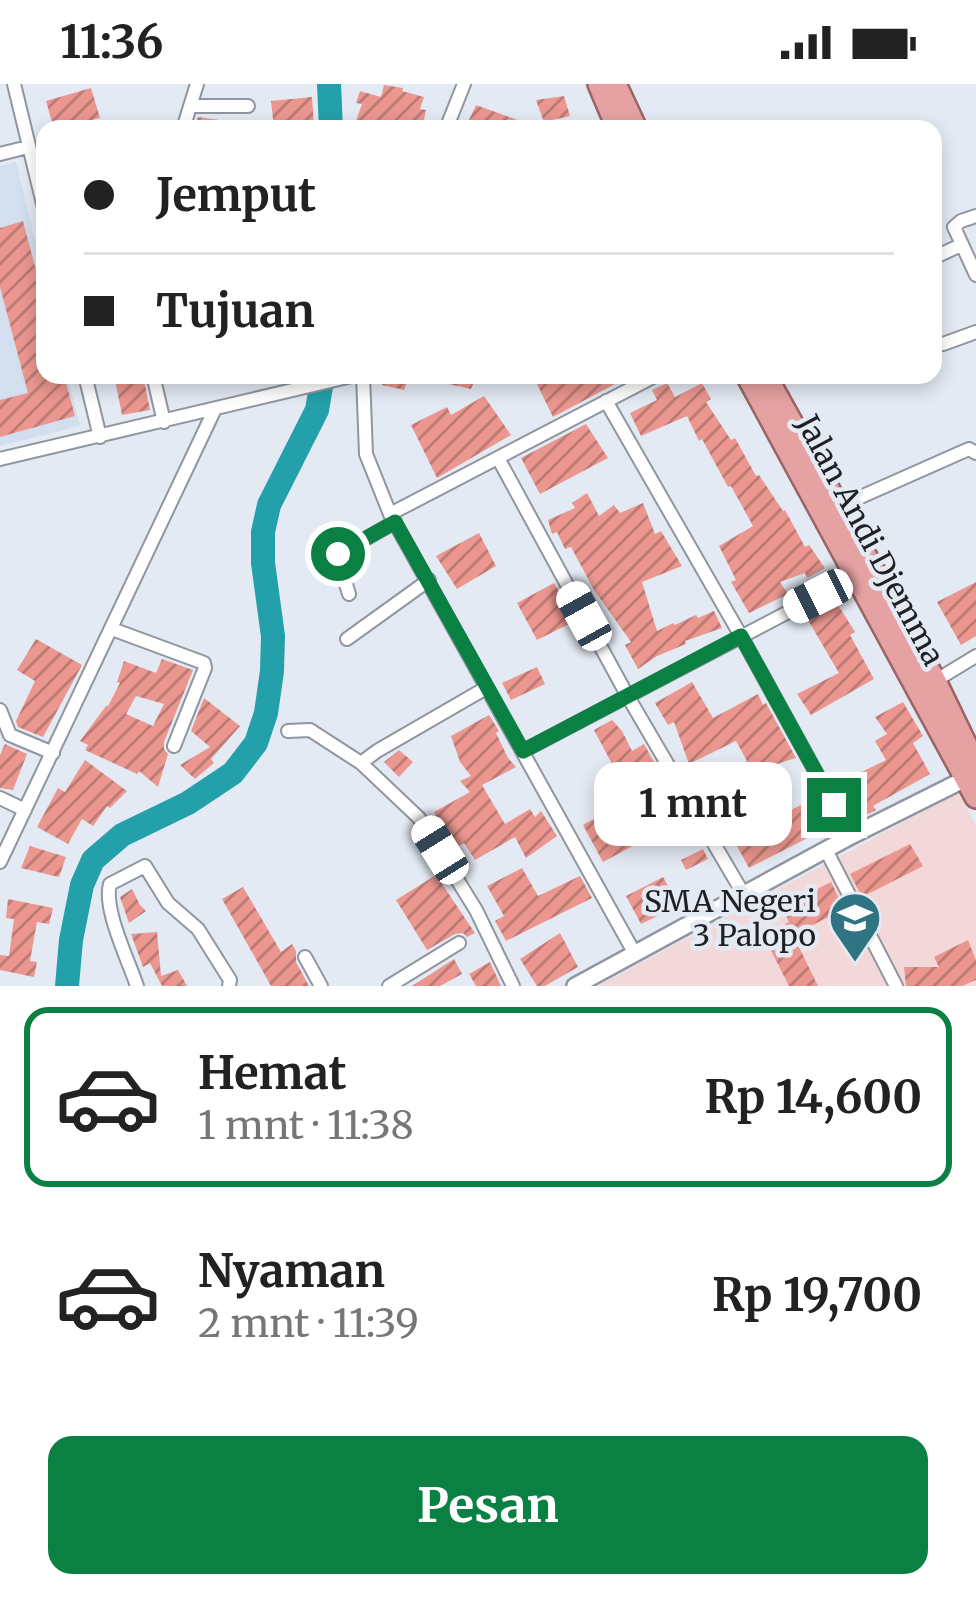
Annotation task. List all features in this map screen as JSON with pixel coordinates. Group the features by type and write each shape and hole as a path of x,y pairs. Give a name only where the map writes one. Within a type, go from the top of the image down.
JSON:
{"highway":[{"path":"599,84 623,120"},
{"path":"616,84 623,120"},
{"name":"Jalan Andi Djemma","path":"752,384 974,779"},
{"name":"Jalan Andi Djemma","path":"770,384 934,681 974,779"}],"street":[{"path":"186,120 197,84"},
{"path":"450,120 464,84"},
{"path":"19,85 36,178"},
{"path":"190,106 248,106"},
{"path":"0,154 28,148"},
{"path":"976,216 955,224 976,274"},
{"path":"942,254 961,245"},
{"path":"943,344 976,332"},
{"path":"87,384 100,437"},
{"path":"155,384 164,422"},
{"path":"0,459 321,384"},
{"path":"356,384 366,454 393,518 635,954"},
{"path":"350,594 337,555 498,458 639,384"},
{"path":"606,401 851,836"},
{"path":"0,862 214,411"},
{"path":"838,507 962,452 976,453"},
{"path":"498,458 744,896"},
{"path":"523,751 856,576"},
{"path":"347,639 429,580"},
{"path":"112,629 202,662 205,668 174,746"},
{"path":"934,681 976,656"},
{"path":"362,764 486,688"},
{"path":"0,710 10,735 53,753"},
{"path":"288,731 310,730 362,764 419,818 476,910 512,986"},
{"path":"575,986 851,836 974,779"},
{"path":"0,798 25,810"},
{"path":"826,850 896,986"},
{"path":"137,986 107,892 110,884 145,866 168,903 198,929 230,980 229,986"},
{"path":"389,986 459,943"},
{"path":"305,957 321,986"}],"shaded area":[{"path":"16,162 36,245 36,384 69,384 80,426 0,446 0,166"},
{"path":"958,793 976,825 976,986 598,986"}],"building":[{"path":"384,85 424,97 420,109 426,110 424,120 356,120 362,104 356,103 360,91 381,97"},
{"path":"91,88 100,118 51,120 46,101"},
{"path":"564,96 570,116 543,120 536,100"},
{"path":"312,97 314,120 273,120 271,101"},
{"path":"476,105 518,120 469,120"},
{"path":"23,221 36,270 36,384 66,384 75,416 0,437 0,400 28,393 0,287 0,228"},
{"path":"116,384 145,384 150,410 122,415"},
{"path":"537,384 615,384 553,417"},
{"path":"668,384 675,397 703,384 711,399 706,402 731,440 735,438 805,547 809,545 825,568 807,578 805,573 780,582 788,594 749,613 731,582 736,580 719,546 753,526 687,416 641,436 630,413 657,400 652,390"},
{"path":"484,396 511,435 437,478 411,425 447,407 451,415"},
{"path":"586,424 608,458 540,494 521,458"},
{"path":"587,493 599,516 614,505 620,513 643,503 655,534 661,531 682,566 642,582 657,631 714,611 722,628 685,641 638,669 625,645 631,642 571,547 565,549 557,532 552,534 548,520 575,508 572,503"},
{"path":"479,533 496,566 457,589 436,556"},
{"path":"976,582 976,636 961,645 937,602"},
{"path":"554,583 575,621 537,640 517,603"},
{"path":"835,600 855,632 850,635 874,679 811,715 797,694 839,673 805,615"},
{"path":"36,639 82,665 43,737 18,727 16,721 35,681 17,670"},
{"path":"162,659 193,670 164,742 168,754 158,787 139,771 85,750 88,745 80,741 108,706 120,683 124,661 156,673","holes":["136,696 164,704 153,726 126,714"]},
{"path":"537,667 545,684 511,700 502,683"},
{"path":"692,682 713,718 758,694 766,703 796,758 750,778 773,820 817,796 833,825 749,868 714,804 722,800 710,780 747,761 736,741 689,764 674,722 668,725 655,703"},
{"path":"204,698 240,726 211,759 214,763 195,779 180,765 210,747 191,731"},
{"path":"903,702 923,736 913,743 930,774 855,821 835,785 886,760 875,741 887,734 875,717"},
{"path":"489,715 516,767 482,785 505,824 530,809 535,817 541,811 557,836 526,858 515,837 475,860 464,843 453,849 434,812 470,792 460,781 471,776 451,736"},
{"path":"612,720 632,751 644,744 654,762 622,780 609,766 594,730"},
{"path":"5,744 27,754 13,790 0,788 0,755"},
{"path":"399,750 413,762 399,777 384,762"},
{"path":"85,760 127,791 107,806 93,826 82,819 68,844 37,827 58,788 65,792"},
{"path":"628,799 651,836 603,862 583,825"},
{"path":"910,844 923,866 862,897 850,874"},
{"path":"30,846 66,857 59,877 21,868"},
{"path":"703,849 708,859 686,870 681,860"},
{"path":"522,868 538,896 580,876 592,898 506,941 495,921 504,916 487,886"},
{"path":"436,875 475,933 455,934 427,950 396,900"},
{"path":"663,877 671,891 655,898 664,913 641,924 626,896"},
{"path":"831,882 844,909 793,935 818,986 789,986 763,935 789,922 782,907"},
{"path":"243,887 281,952 292,944 309,986 271,986 222,899"},
{"path":"132,889 146,911 129,923 120,897"},
{"path":"8,899 53,908 49,924 37,922 30,961 37,962 34,977 0,970 0,955 9,956 14,919 6,918"},
{"path":"157,932 161,976 178,970 187,986 162,986 150,963 143,967 131,934"},
{"path":"560,933 578,967 537,986 520,959"},
{"path":"968,940 976,960 976,980 962,986 906,986 904,967 939,967 934,957"},
{"path":"454,959 462,974 440,986 412,986"},
{"path":"490,962 501,986 476,986 469,974"}],"waterway":[{"path":"329,84 331,120"},
{"path":"67,986 82,885 93,860 122,835 188,803 233,773 256,743 272,671 263,532 269,505 317,410 321,384"}],"place":[{"name":"SMA Negeri 3 Palopo","path":"855,964"}],"route":[{"path":"338,554 395,522 523,751 741,636 834,805"}]}
